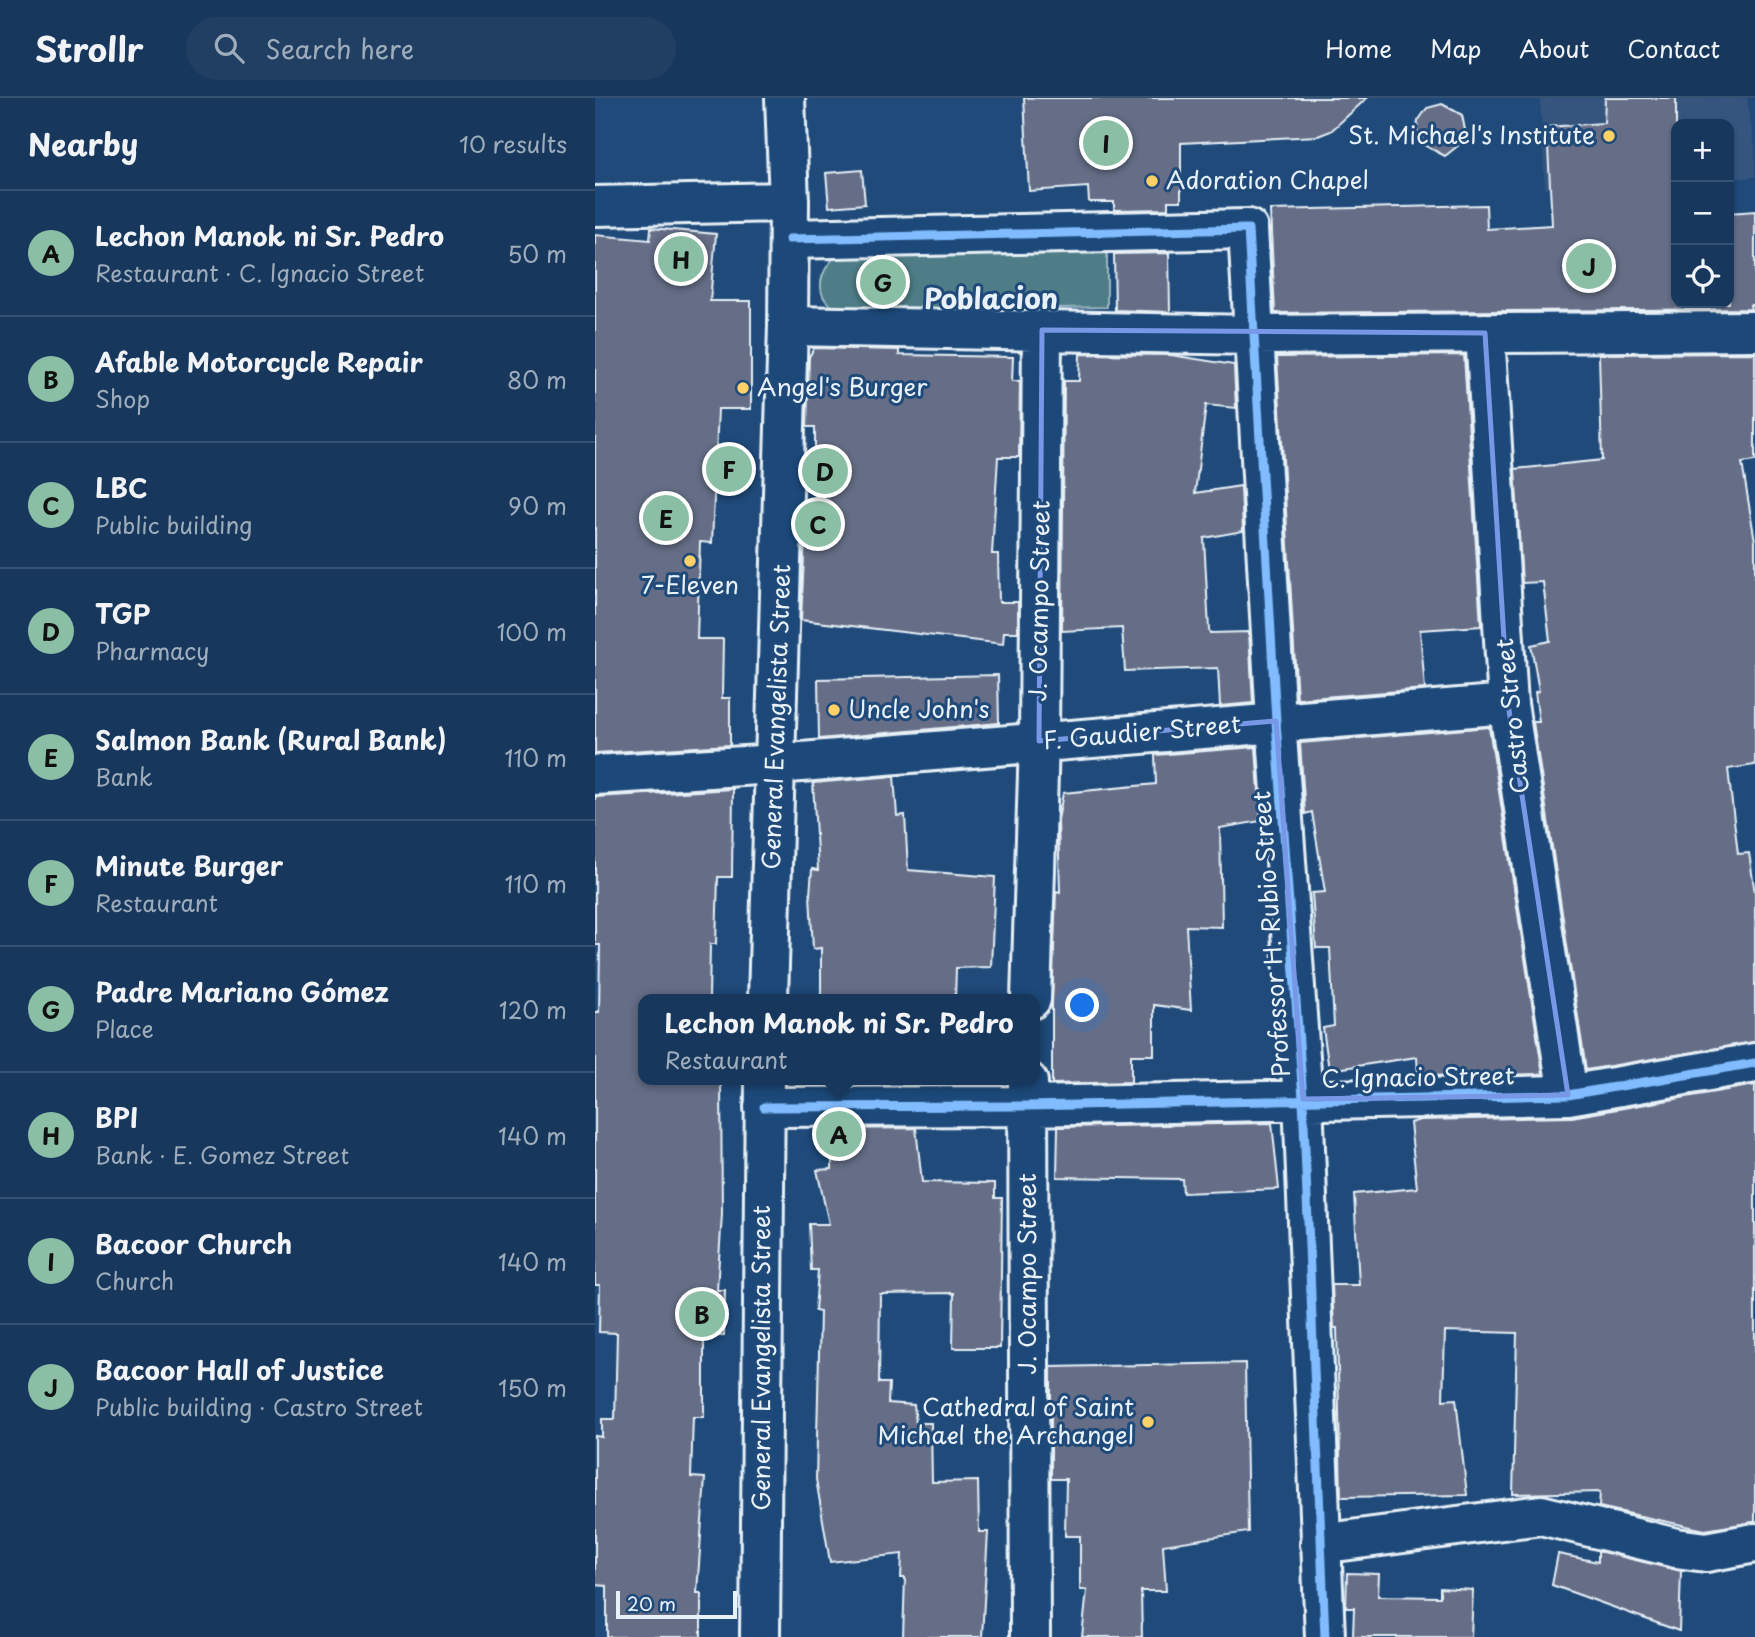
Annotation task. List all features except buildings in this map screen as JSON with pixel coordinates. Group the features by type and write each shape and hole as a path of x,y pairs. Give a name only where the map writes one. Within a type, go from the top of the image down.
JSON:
{"street":[{"name":"General Evangelista Street","path":"768,994 788,326 789,220 785,98"},
{"path":"595,206 789,220"},
{"name":"Professor H. Rubio Street","path":"789,220 1248,229 1276,721 1303,1099 1319,1544 1325,1637"},
{"path":"788,326 1253,335 1755,331"},
{"name":"J. Ocampo Street","path":"1031,994 1039,741 1042,330"},
{"name":"Castro Street","path":"1485,333 1508,704 1568,1095"},
{"name":"F. Gaudier Street","path":"595,775 777,764 1508,704"},
{"name":"C. Ignacio Street","path":"764,1093 1028,1093 1303,1099 1568,1095 1755,1063"},
{"name":"General Evangelista Street","path":"760,1637 764,1093"},
{"name":"J. Ocampo Street","path":"1028,1093 1030,1637"},
{"path":"1319,1544 1541,1515 1676,1548 1706,1552 1755,1543"}],"highlighted area":[{"path":"1042,330 1485,333 1508,704 1568,1095 1303,1099 1276,721 1039,741"}],"shaded area":[{"name":"St. Michael's Institute","path":"1540,98 1747,98 1755,148 1755,177 1734,179 1734,119 1671,119 1671,182 1545,189"}],"green space":[{"path":"1107,249 1107,307 847,312 828,303 821,288 825,272 837,255"}],"cycle path":[{"path":"789,239 1248,229 1276,721 1303,1099 1325,1637"},
{"path":"764,1107 1027,1106 1568,1095 1755,1063"}],"place":[{"name":"St. Michael's Institute","path":"1609,136"},
{"name":"Bacoor Church","path":"1106,143"},
{"name":"Adoration Chapel","path":"1152,181"},
{"name":"BPI","path":"681,259"},
{"name":"Bacoor Hall of Justice","path":"1589,266"},
{"name":"Padre Mariano Gómez","path":"883,282"},
{"name":"Angel's Burger","path":"743,388"},
{"name":"Minute Burger","path":"729,469"},
{"name":"TGP","path":"825,471"},
{"name":"Salmon Bank (Rural Bank)","path":"666,518"},
{"name":"LBC","path":"818,524"},
{"name":"7-Eleven","path":"690,561"},
{"name":"Uncle John's","path":"834,710"},
{"name":"Lechon Manok ni Sr. Pedro","path":"839,1134"},
{"name":"Afable Motorcycle Repair","path":"702,1314"},
{"name":"Cathedral of Saint Michael the Archangel","path":"1148,1422"}],"district":[{"name":"Poblacion","path":"991,299"}]}
